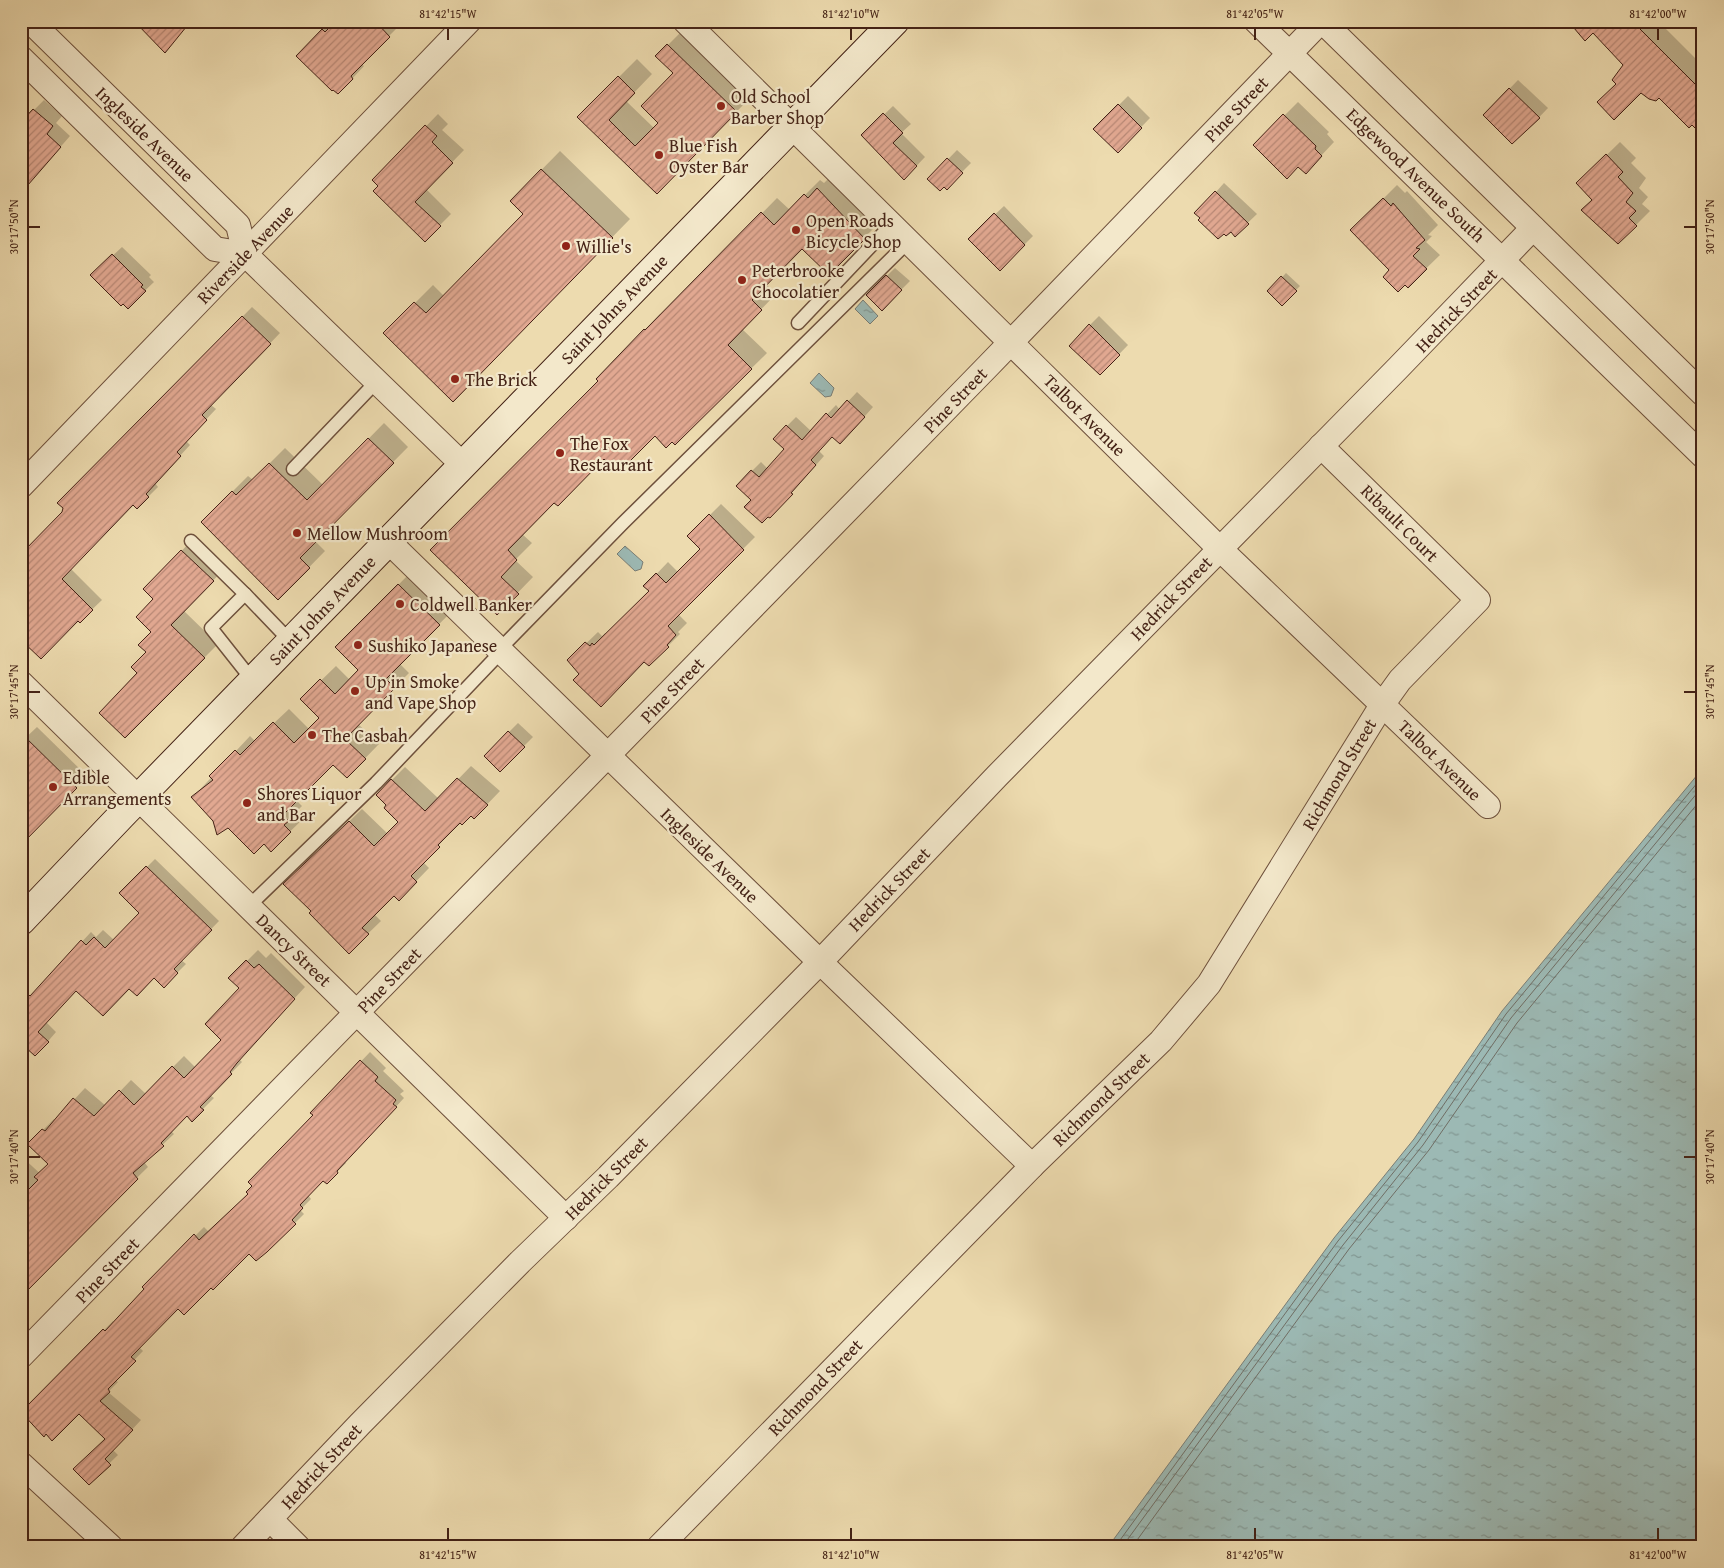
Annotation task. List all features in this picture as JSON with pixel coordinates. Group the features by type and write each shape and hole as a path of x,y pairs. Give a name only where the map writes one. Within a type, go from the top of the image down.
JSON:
{"main road":[{"name":"Saint Johns Avenue","path":"21,921 895,21"}],"street":[{"name":"Riverside Avenue","path":"21,486 469,21"},
{"name":"Talbot Avenue","path":"685,21 1220,548 1488,806"},
{"name":"Edgewood Avenue South","path":"1256,21 1703,456"},
{"path":"1322,21 1703,394"},
{"name":"Pine Street","path":"21,1356 1322,21"},
{"name":"Ingleside Avenue","path":"21,58 215,249 245,254 238,225 40,25"},
{"path":"21,50 40,25"},
{"name":"Hedrick Street","path":"243,1547 360,1424 820,962 997,776 1533,228"},
{"path":"245,254 463,464"},
{"name":"Ribault Court","path":"1321,446 1478,600"},
{"name":"Ingleside Avenue","path":"389,542 1032,1166"},
{"name":"Richmond Street","path":"659,1547 1032,1166 1161,1041 1209,984 1382,704 1400,680 1478,600"},
{"name":"Dancy Street","path":"21,683 566,1218"},
{"path":"21,1464 111,1547"},
{"path":"270,1519 298,1547"}],"lane":[{"path":"798,323 891,224"},
{"path":"249,906 376,783 623,523 908,242"},
{"path":"293,468 377,381"},
{"path":"191,540 292,642"},
{"path":"245,594 211,628 253,681"}],"water":[{"path":"863,300 878,316 870,324 855,309"},
{"path":"819,373 834,388 831,396 825,397 810,383"},
{"path":"625,546 643,562 641,569 635,571 617,554"},
{"path":"1703,768 1703,1547 1108,1547 1334,1238 1414,1139 1502,1011"}],"building":[{"path":"134,21 191,21 165,53"},
{"path":"336,21 375,21 390,37 351,76 353,79 338,94 332,91 296,56 322,29 325,32"},
{"path":"1568,21 1632,21 1703,92 1703,136 1692,125 1689,128 1659,98 1656,101 1649,99 1641,93 1614,120 1597,102 1616,84 1612,80 1623,65 1593,33 1585,41"},
{"path":"667,44 737,112 657,194 577,117 618,76 635,93 609,120 635,146 658,123 641,106 673,73 655,56"},
{"path":"1509,88 1540,118 1512,144 1483,115"},
{"path":"1118,104 1142,128 1118,153 1093,129"},
{"path":"33,109 53,126 47,134 61,147 21,193 21,122"},
{"path":"883,113 903,133 893,143 917,166 904,180 861,135"},
{"path":"1283,114 1316,146 1315,149 1322,156 1306,174 1298,167 1287,179 1253,145"},
{"path":"425,125 437,136 432,142 453,163 415,202 441,226 425,242 373,191 378,186 372,180"},
{"path":"1606,154 1623,172 1618,177 1633,193 1626,202 1636,211 1629,218 1637,226 1618,244 1581,210 1592,200 1576,183"},
{"path":"947,158 963,173 947,190 944,187 940,191 927,179"},
{"path":"541,169 613,238 453,402 383,333 414,302 426,313 523,214 510,201"},
{"path":"817,188 865,239 829,275 802,249 752,300 762,310 728,345 752,369 675,445 672,442 666,448 655,436 618,473 604,459 558,506 554,503 508,550 517,560 501,577 519,594 497,615 430,550 598,381 596,379 644,329 761,212 774,225 804,194 808,198"},
{"path":"1215,191 1249,224 1235,237 1231,232 1226,236 1224,234 1218,239 1198,220 1200,218 1194,213"},
{"path":"1383,198 1391,206 1393,203 1425,240 1416,248 1420,249 1413,256 1427,269 1408,288 1405,285 1398,292 1383,277 1389,270 1350,230"},
{"path":"994,213 1025,245 1000,271 968,239"},
{"path":"112,254 143,285 141,287 146,291 128,309 123,304 121,306 90,275"},
{"path":"886,275 902,290 882,311 866,295"},
{"path":"1281,276 1297,291 1282,306 1267,291"},
{"path":"242,316 271,344 202,415 207,420 177,452 181,456 146,494 149,497 137,509 133,505 62,579 93,610 80,623 78,621 41,659 21,640 21,554 62,512 63,508 57,503"},
{"path":"1089,324 1120,355 1100,375 1069,346"},
{"path":"847,400 865,417 840,444 832,437 811,460 816,465 791,493 793,494 770,518 768,517 762,523 744,507 751,500 736,486 751,470 759,477 784,449 773,439 786,425 802,440 826,413 831,418"},
{"path":"368,438 394,463 300,558 310,568 278,600 201,522 232,491 236,495 269,463 307,500"},
{"path":"709,514 744,550 668,626 676,635 667,645 669,647 649,666 644,662 601,707 573,680 579,674 567,660 585,642 590,646 592,643 594,645 649,591 643,586 656,573 666,583 700,549 687,536"},
{"path":"181,550 214,581 171,625 205,658 125,738 99,713 137,673 131,667 146,652 138,645 151,632 136,617 153,599 143,589"},
{"path":"398,584 440,625 386,679 395,688 345,739 366,759 347,778 333,765 283,815 289,821 284,825 291,832 271,852 264,844 254,854 228,828 217,835 213,821 191,797 213,780 209,776 235,750 240,755 273,722 294,743 319,718 300,699 320,679 335,694 358,670 335,647"},
{"path":"508,731 525,747 500,772 484,756"},
{"path":"21,733 77,788 21,845"},
{"path":"457,778 488,805 474,819 471,816 462,825 460,823 438,845 440,847 411,876 417,882 399,901 394,896 362,928 369,934 349,954 309,913 311,911 283,884 349,821 374,846 398,822 384,808 386,805 376,795 391,779 425,811"},
{"path":"146,866 212,930 174,969 178,973 164,988 154,978 137,996 129,989 103,1016 76,991 38,1032 49,1042 35,1056 24,1046 21,1049 21,988 30,996 81,940 86,945 94,937 105,948 139,913 119,893"},
{"path":"246,960 254,968 259,964 295,999 237,1063 230,1072 232,1074 200,1107 204,1110 192,1122 187,1116 161,1143 164,1146 133,1173 138,1179 21,1297 21,1197 38,1180 34,1177 48,1164 27,1144 42,1129 45,1131 73,1098 94,1116 119,1090 134,1105 172,1066 184,1078 221,1040 205,1024 239,988 228,978"},
{"path":"360,1060 378,1077 375,1081 396,1100 393,1104 397,1107 337,1171 338,1173 327,1184 323,1181 300,1205 303,1208 292,1220 296,1224 267,1252 256,1261 249,1254 213,1290 211,1288 184,1315 178,1309 131,1357 136,1361 108,1389 110,1392 100,1401 133,1430 105,1459 111,1465 89,1485 73,1469 105,1439 79,1414 52,1441 46,1434 44,1437 21,1412 103,1329 105,1331 144,1289 142,1287 194,1234 199,1240 248,1194 246,1192 252,1186 248,1182 313,1115 310,1113"}],"place":[{"name":"Old School Barber Shop","path":"721,106"},
{"name":"Blue Fish Oyster Bar","path":"659,155"},
{"name":"Open Roads Bicycle Shop","path":"796,230"},
{"name":"Willie's","path":"566,246"},
{"name":"Peterbrooke Chocolatier","path":"742,280"},
{"name":"The Brick","path":"455,379"},
{"name":"The Fox Restaurant","path":"560,453"},
{"name":"Mellow Mushroom","path":"297,533"},
{"name":"Coldwell Banker","path":"400,604"},
{"name":"Sushiko Japanese","path":"358,645"},
{"name":"Up in Smoke and Vape Shop","path":"355,691"},
{"name":"The Casbah","path":"312,735"},
{"name":"Edible Arrangements","path":"53,787"},
{"name":"Shores Liquor and Bar","path":"247,803"}]}
